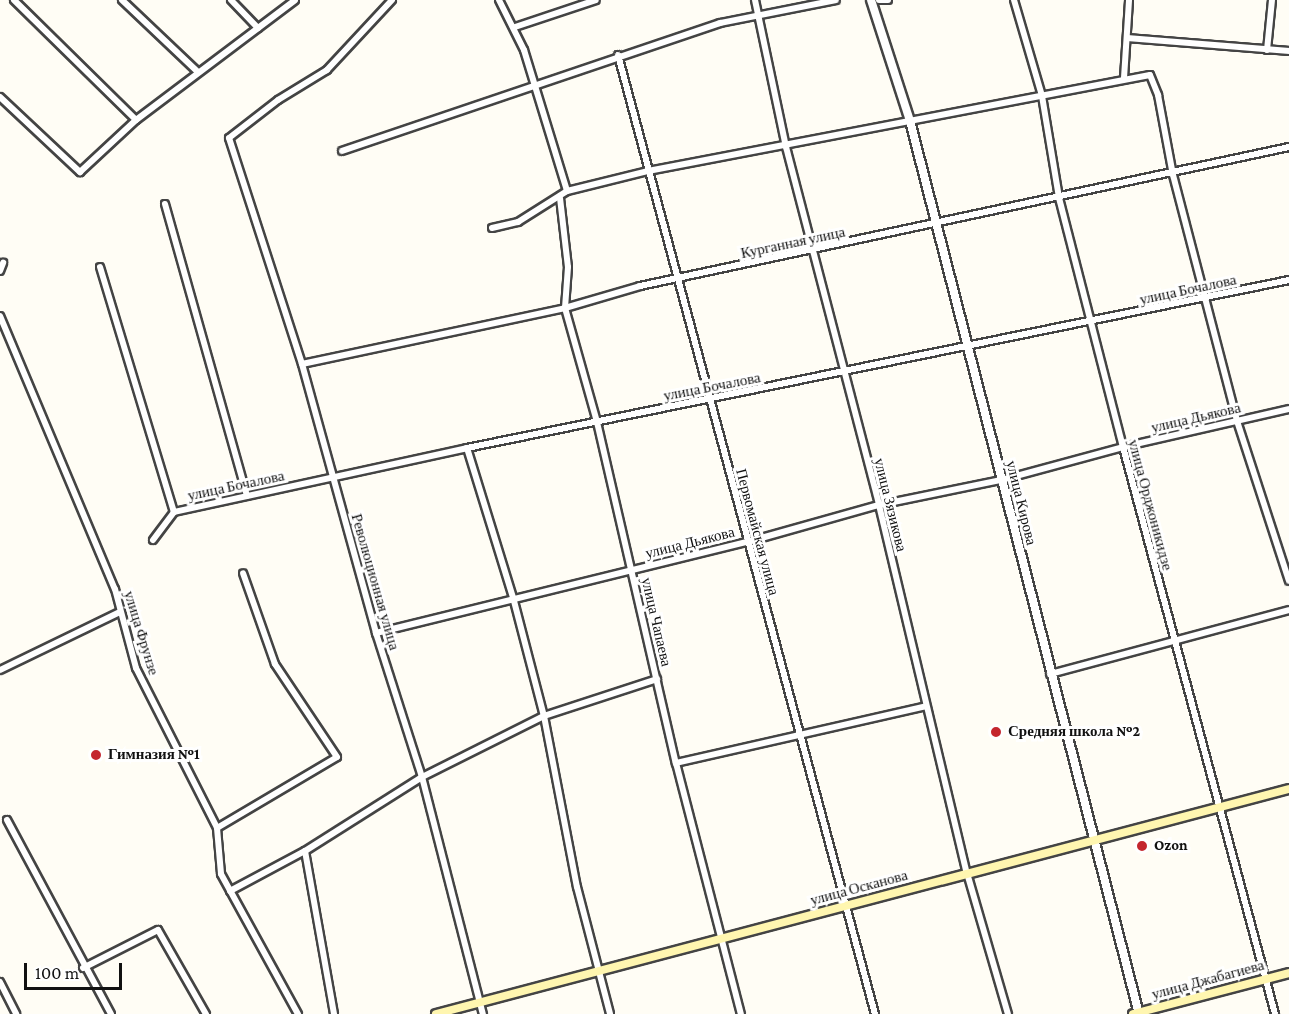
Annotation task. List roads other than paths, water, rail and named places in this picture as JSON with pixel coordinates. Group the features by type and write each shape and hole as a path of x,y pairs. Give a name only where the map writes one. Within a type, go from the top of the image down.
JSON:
{"main road":[{"name":"улица Осканова","path":"436,1014 1289,789"},
{"name":"улица Джабагиева","path":"1137,1014 1289,973"}],"street":[{"path":"14,0 136,120"},
{"path":"122,0 198,72"},
{"path":"231,0 258,28"},
{"path":"0,97 80,172 136,120 295,0"},
{"name":"Революционная улица","path":"392,0 327,70 278,100 229,138 302,364 376,633 422,777 483,1014"},
{"path":"499,0 515,27 567,190"},
{"path":"515,27 596,0"},
{"name":"улица Зязикова","path":"755,0 786,147 842,373 879,505 967,873 1008,1014"},
{"path":"342,151 618,55 757,14 836,0"},
{"name":"улица Кирова","path":"872,0 910,121 1050,674 1095,839 1137,1014"},
{"path":"879,0 888,0"},
{"name":"улица Орджоникидзе","path":"1014,0 1042,96 1059,198 1091,323 1174,642 1221,807 1275,1014"},
{"path":"1124,78 1129,0"},
{"path":"1267,51 1272,0"},
{"path":"1127,38 1289,51"},
{"name":"Первомайская улица","path":"618,55 648,171 681,280 747,542 875,1014"},
{"path":"492,228 518,222 560,198 567,190 648,171 786,147 1124,78 1150,75 1158,94 1173,175 1237,421 1289,581"},
{"name":"Курганная улица","path":"302,364 565,308 640,286 681,280 1173,175 1289,147"},
{"name":"улица Чапаева","path":"560,198 568,267 565,308 597,422 676,763 741,1014"},
{"path":"165,204 247,496"},
{"path":"0,271 3,263"},
{"path":"100,267 174,512"},
{"name":"улица Бочалова","path":"153,540 174,512 467,448 1091,323 1289,280"},
{"name":"улица Фрунзе","path":"0,316 115,589 136,669 217,828 221,874 298,1014"},
{"name":"улица Дьякова","path":"376,633 747,542 879,505 1001,480 1123,447 1289,409"},
{"path":"467,448 514,601 544,716 577,887 610,1014"},
{"path":"217,828 337,757 275,664 243,573"},
{"path":"1050,674 1289,610"},
{"path":"0,670 120,612"},
{"path":"230,891 305,851 422,777 544,716 657,679"},
{"path":"676,763 926,706"},
{"path":"7,820 83,968 111,1014"},
{"path":"305,851 334,1014"},
{"path":"83,968 159,930 206,1014"},
{"path":"0,982 16,1014"}],"place":[{"name":"Средняя школа №2","path":"996,732"},
{"name":"Гимназия №1","path":"96,755"},
{"name":"Ozon","path":"1142,846"}]}
